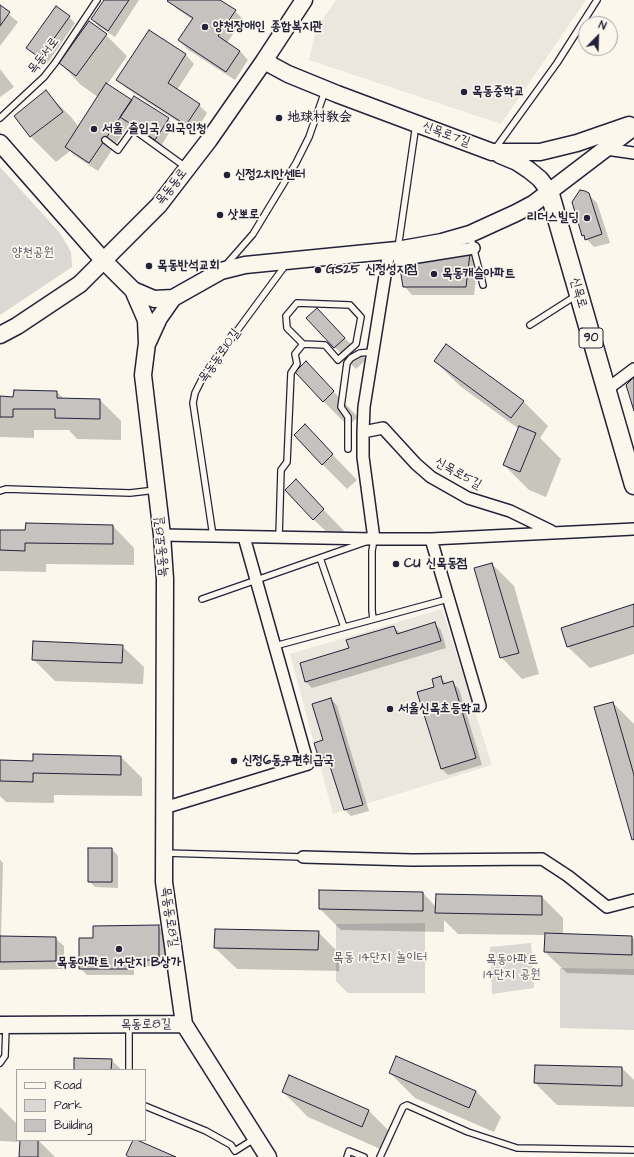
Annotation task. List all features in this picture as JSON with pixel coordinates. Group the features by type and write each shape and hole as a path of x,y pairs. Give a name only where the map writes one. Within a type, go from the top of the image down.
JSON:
{"main road":[{"name":"신목로","path":"549,191 634,485"}],"street":[{"name":"목동동로","path":"0,335 17,326 80,284 159,205 214,133 264,62 304,0"},
{"name":"신목로7길","path":"264,62 325,90 492,152 540,152 577,143 634,123"},
{"path":"393,251 399,260 456,256 472,241 533,204 634,127"},
{"path":"0,143 103,260 133,290 154,299 173,298"},
{"path":"606,149 634,153"},
{"path":"492,152 517,162 529,170 540,179 549,191"},
{"path":"147,343 159,318 173,298 221,271 245,265 393,251 442,242 472,241"},
{"path":"374,539 363,457 364,407 373,352 393,251"},
{"name":"목동동로8길","path":"133,290 146,320 147,343 143,376 162,535 165,578 164,882 184,1024"},
{"path":"606,390 634,369"},
{"name":"신목로5길","path":"363,432 383,428 416,464 431,477 468,498 510,511 553,532"},
{"name":"신목로5길","path":"162,535 430,539 634,528"},
{"path":"164,808 308,764 244,537"},
{"path":"430,539 480,706"},
{"path":"303,857 412,860 542,859 568,876 607,907 634,900"},
{"name":"목동로8길","path":"3,1025 184,1024 268,1157"}],"lane":[{"name":"목동서로","path":"0,118 44,77 97,0"},
{"path":"492,152 557,63 597,0"},
{"path":"221,271 253,234 296,163 309,137 325,90"},
{"path":"393,251 416,124"},
{"path":"105,140 118,150 132,129 187,168"},
{"path":"472,241 483,285"},
{"name":"목동동로10길","path":"213,536 193,403 195,393 203,377 289,261"},
{"path":"530,325 579,294"},
{"path":"297,303 350,305 361,317 356,344 338,360 325,345 303,344 286,328 286,316 297,303"},
{"path":"279,537 281,470 286,462 291,373 297,364 295,354 303,344"},
{"path":"348,449 348,417 341,407 347,363 351,358 360,353 373,352"},
{"path":"0,491 6,489 130,493 156,490"},
{"path":"373,619 372,551 374,539"},
{"name":"신목로5길","path":"257,580 374,539"},
{"path":"320,558 344,627"},
{"path":"202,599 257,580"},
{"path":"275,646 448,599"},
{"path":"164,852 303,857"},
{"path":"0,1063 4,1056 3,1025"},
{"path":"129,1025 129,1069"},
{"path":"380,1157 403,1107 407,1105 468,1132 517,1148 634,1150"},
{"path":"146,1106 206,1132 231,1145 236,1154 256,1137"},
{"path":"347,1157 349,1151 364,1157"}],"shaded area":[{"name":"목동중학교","path":"336,0 586,0 501,124 309,60 316,29"},
{"name":"서울신목초등학교","path":"442,609 492,765 333,814 290,654"}],"green space":[{"name":"양천공원","path":"0,167 60,233 71,252 72,267 0,315"},
{"name":"목동 14단지 놀이터","path":"425,923 425,993 348,993 336,981 336,924"},
{"name":"목동아파트 14단지 공원","path":"531,943 534,988 492,994 490,947"},
{"path":"560,968 634,969 634,1030 560,1028"}],"building":[{"path":"104,0 129,0 108,31 91,19"},
{"name":"양천장애인 종합복지관","path":"220,0 236,10 218,36 240,51 226,72 178,40 193,18 167,1"},
{"path":"0,5 10,12 0,26"},
{"path":"56,6 70,16 40,58 26,48"},
{"path":"89,21 107,34 76,76 59,63"},
{"path":"149,30 186,54 168,83 200,104 186,125 116,80"},
{"name":"서울 출입국 외국인청","path":"106,83 132,100 89,163 65,147"},
{"path":"46,90 63,112 30,137 14,116"},
{"path":"134,96 169,118 155,140 120,117"},
{"name":"리더스빌딩","path":"580,190 589,193 602,234 585,240 584,235 582,236 572,202"},
{"name":"목동캐슬아파트","path":"470,253 466,287 403,287 399,262"},
{"path":"317,308 345,338 334,348 306,318"},
{"path":"446,344 524,401 511,418 434,361"},
{"path":"306,361 334,391 323,402 295,372"},
{"path":"634,377 634,411 626,385"},
{"path":"14,390 57,391 57,398 100,399 100,419 55,418 55,409 13,409 13,417 0,417 0,396 13,397"},
{"path":"305,424 333,454 322,465 294,435"},
{"path":"519,426 536,433 520,472 503,465"},
{"path":"296,479 324,509 313,520 285,490"},
{"path":"26,523 113,525 113,544 25,543 25,551 0,550 0,530 25,530"},
{"path":"492,563 519,653 500,658 474,568"},
{"path":"634,604 634,626 567,647 561,628"},
{"path":"435,622 441,641 305,682 300,663 349,648 346,640 394,626 397,634"},
{"path":"33,641 123,645 122,663 32,660"},
{"path":"441,676 443,684 453,681 476,758 441,769 417,692 434,687 432,679"},
{"path":"331,698 363,805 344,810 327,757 319,759 314,743 323,740 312,704"},
{"path":"613,702 634,775 634,839 632,840 594,707"},
{"path":"33,754 121,756 121,775 33,773 33,782 0,781 0,760 33,761"},
{"path":"88,848 112,848 112,882 88,882"},
{"path":"319,890 423,892 423,911 319,909"},
{"path":"436,894 542,896 542,915 435,913"},
{"name":"목동아파트 14단지 B상가","path":"159,925 159,960 128,960 128,969 79,969 79,938 93,938 93,926"},
{"path":"215,929 319,931 318,950 214,948"},
{"path":"545,933 632,936 632,955 544,952"},
{"path":"0,936 56,937 56,961 0,962"},
{"path":"396,1056 476,1091 469,1108 389,1073"},
{"path":"74,1058 112,1059 111,1069 74,1069"},
{"path":"535,1065 622,1067 622,1086 534,1083"},
{"path":"289,1075 369,1110 362,1127 282,1092"},
{"path":"20,1141 38,1141 38,1157 19,1157"},
{"path":"133,1141 139,1141 176,1157 129,1157 126,1155"}],"place":[{"name":"양천장애인 종합복지관","path":"205,27"},
{"name":"목동중학교","path":"464,92"},
{"name":"地球村教会","path":"279,118"},
{"name":"서울 출입국 외국인청","path":"94,129"},
{"name":"신정2치안센터","path":"227,175"},
{"name":"삿뽀로","path":"220,215"},
{"name":"리더스빌딩","path":"587,218"},
{"name":"목동반석교회","path":"149,266"},
{"name":"GS25 신정성지점","path":"318,270"},
{"name":"목동캐슬아파트","path":"434,274"},
{"name":"CU 신목동점","path":"396,564"},
{"name":"서울신목초등학교","path":"390,709"},
{"name":"신정6동우편취급국","path":"234,761"},
{"name":"목동아파트 14단지 B상가","path":"119,949"}]}
